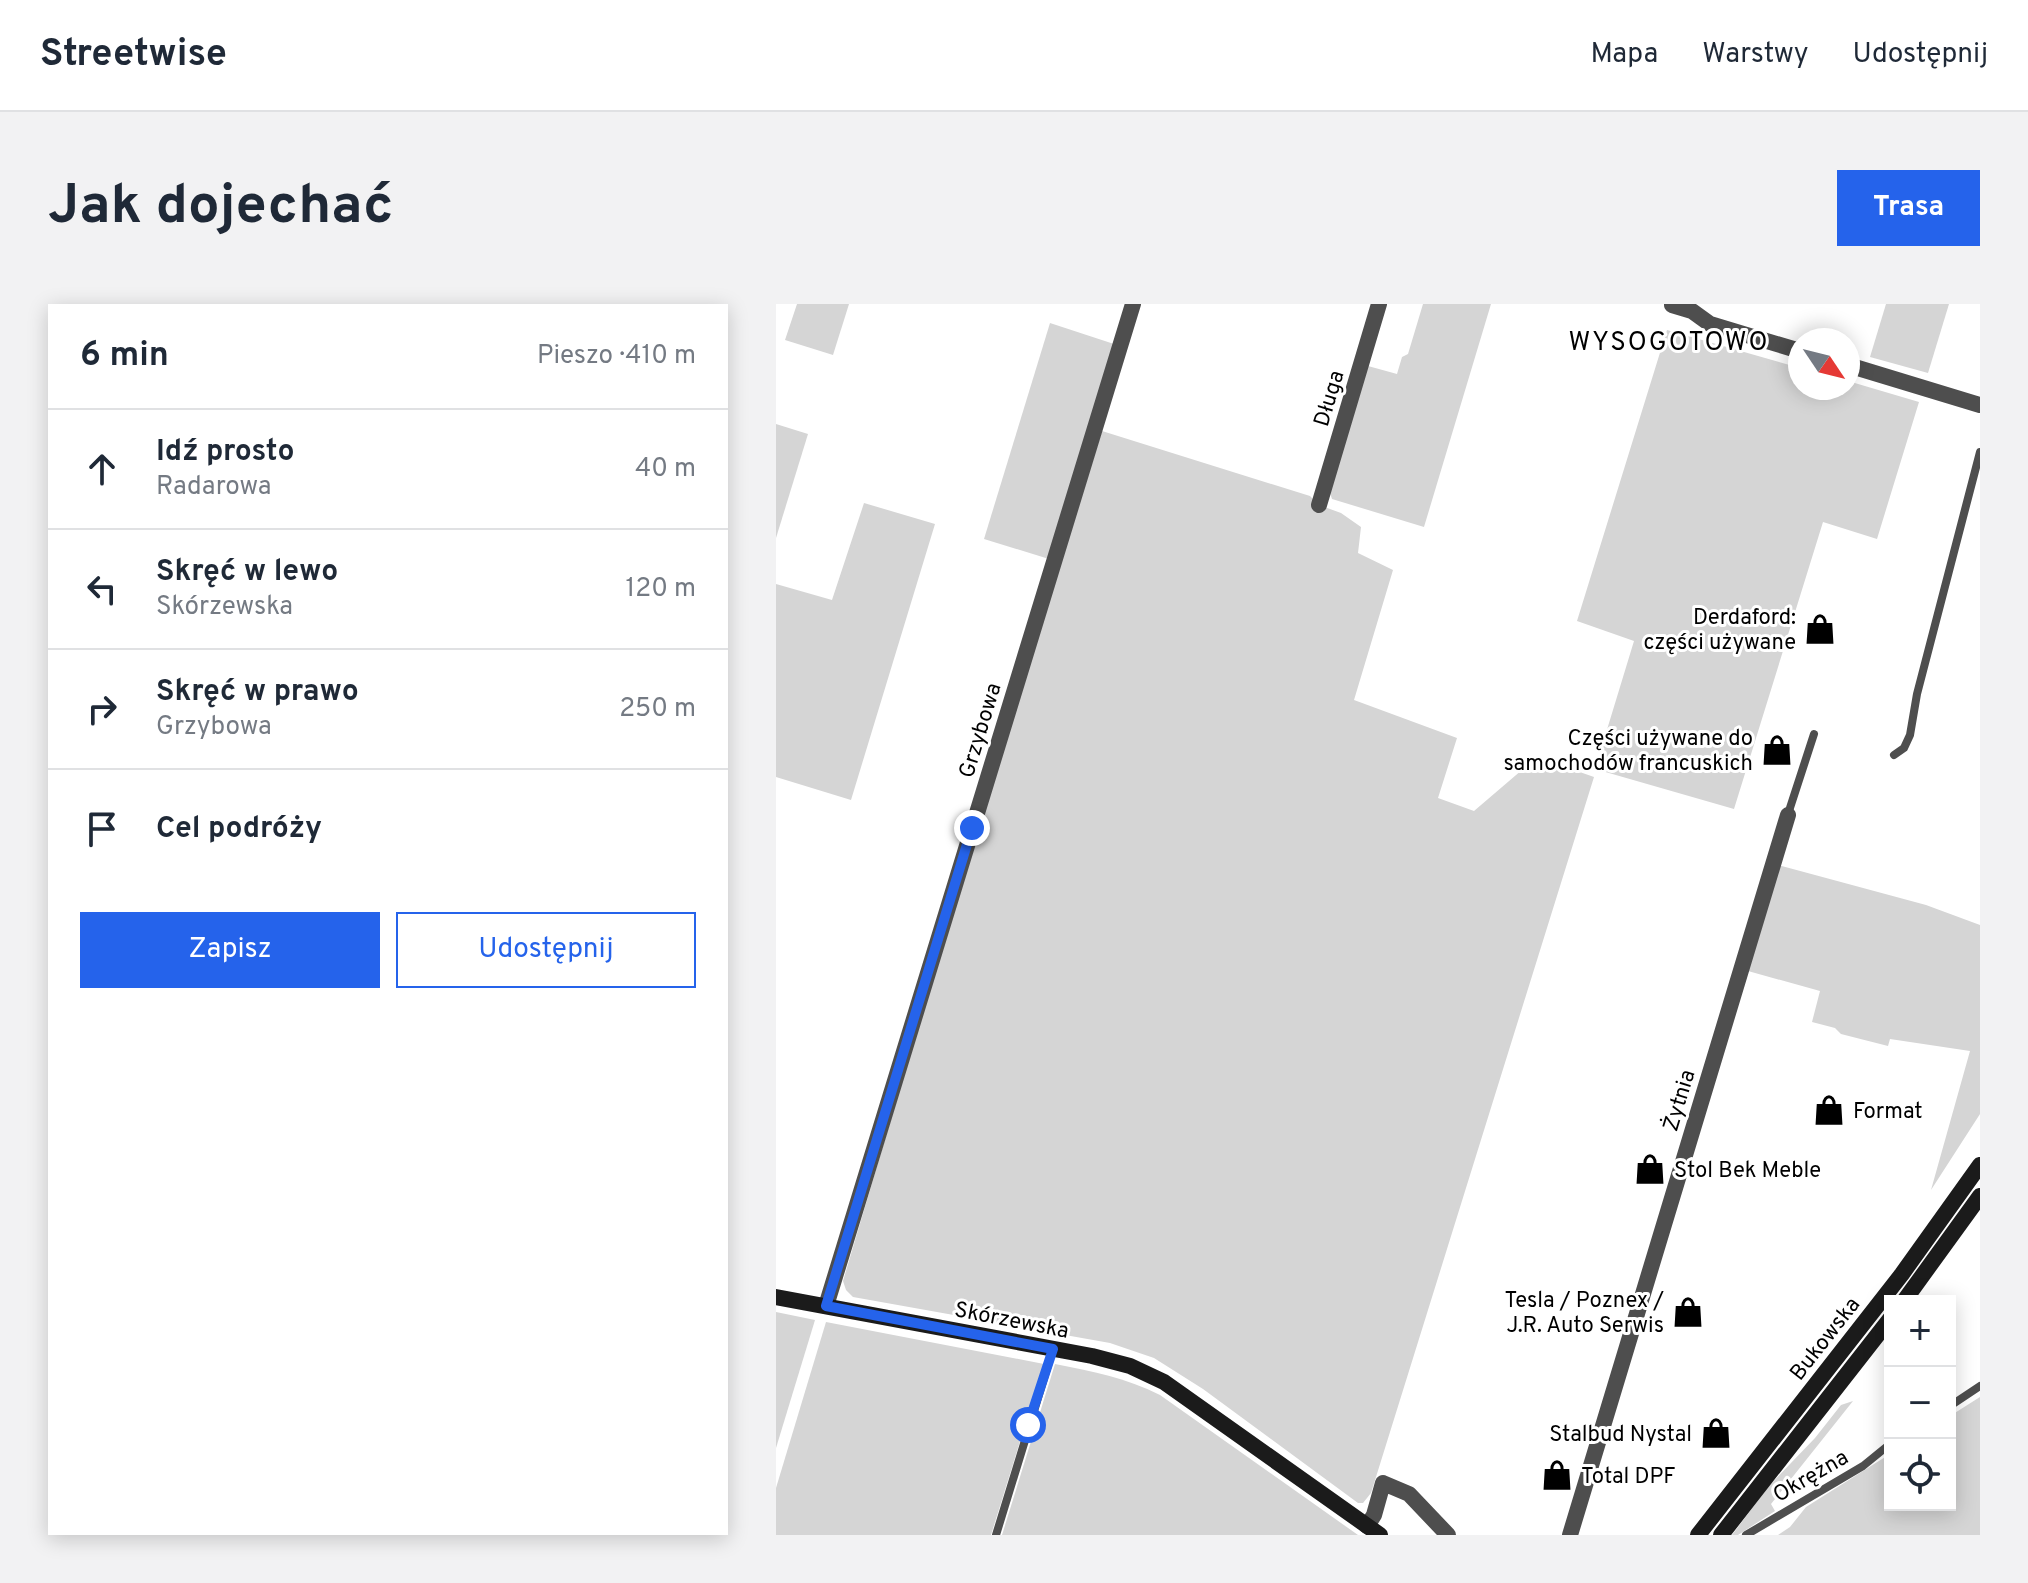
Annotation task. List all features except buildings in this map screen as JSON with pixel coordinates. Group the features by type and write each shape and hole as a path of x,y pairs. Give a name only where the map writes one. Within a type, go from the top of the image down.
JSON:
{"main road":[{"name":"Bukowska","path":"1698,1535 1902,1274 1980,1165"},
{"path":"1908,1295 1980,1196"},
{"name":"Skórzewska","path":"776,1297 1121,1363 1156,1378 1374,1530"},
{"name":"Bukowska","path":"1721,1535 1884,1327"}],"street":[{"name":"Grzybowa","path":"826,1306 1133,304"},
{"name":"Długa","path":"1319,505 1379,304"},
{"path":"1667,323 1672,304 1692,311 1710,324 1788,347"},
{"path":"1860,369 1980,405"},
{"name":"Żytnia","path":"1570,1535 1788,815"},
{"path":"1374,1530 1374,1515 1383,1483 1409,1494 1448,1535"}],"lane":[{"path":"1894,755 1904,748 1910,735 1917,694 1980,452"},
{"path":"1788,815 1814,734"},
{"path":"996,1535 1053,1349"},
{"path":"1956,1402 1980,1386"},
{"name":"Okrężna","path":"1746,1535 1863,1466 1884,1449"}],"shaded area":[{"path":"797,304 849,304 833,355 785,340"},
{"path":"1423,304 1491,304 1424,527 1332,499 1330,493 1368,366 1397,374 1402,357 1408,354"},
{"path":"1886,304 1949,304 1928,373 1870,357"},
{"path":"1050,323 1114,344 1049,559 984,539"},
{"path":"1667,330 1788,365 1788,400 1860,400 1860,385 1919,402 1877,539 1823,522 1734,809 1595,769 1634,641 1577,621"},
{"path":"776,424 808,434 776,538"},
{"path":"1102,431 1310,496 1319,505 1341,513 1361,527 1358,553 1393,570 1354,700 1457,738 1438,798 1474,811 1537,757 1594,777 1371,1493 1363,1503 1358,1503 1203,1389 1154,1358 1110,1343 853,1297 843,1281 941,951"},
{"path":"864,503 935,524 851,800 776,777 776,584 832,600"},
{"path":"1778,865 1926,905 1980,925 1980,1114 1931,1190 1970,1051 1890,1039 1888,1046 1841,1034 1835,1028 1812,1022 1820,991 1748,971"},
{"path":"776,1312 815,1320 776,1448"},
{"path":"826,1322 1044,1364 991,1535 776,1535 776,1488"},
{"path":"1055,1364 1096,1372 1160,1395 1358,1535 1002,1535"},
{"path":"1980,1397 1980,1535 1778,1535 1790,1527 1806,1507 1884,1458 1884,1511 1956,1511 1956,1412"},
{"path":"1853,1401 1771,1504 1775,1511 1738,1535 1732,1535 1769,1486 1815,1438 1841,1405"}],"place":[{"name":"Derdaford: części używane","path":"1820,629"},
{"name":"Części używane do samochodów francuskich","path":"1777,750"},
{"name":"Format","path":"1829,1110"},
{"name":"Stol Bek Meble","path":"1650,1169"},
{"name":"Tesla / Poznex / J.R. Auto Serwis","path":"1688,1312"},
{"name":"Stalbud Nystal","path":"1716,1433"},
{"name":"Total DPF","path":"1557,1475"}],"district":[{"name":"WYSOGOTOWO","path":"1669,341"}],"route":[{"path":"972,828 826,1306 1053,1349 1028,1425"}]}
